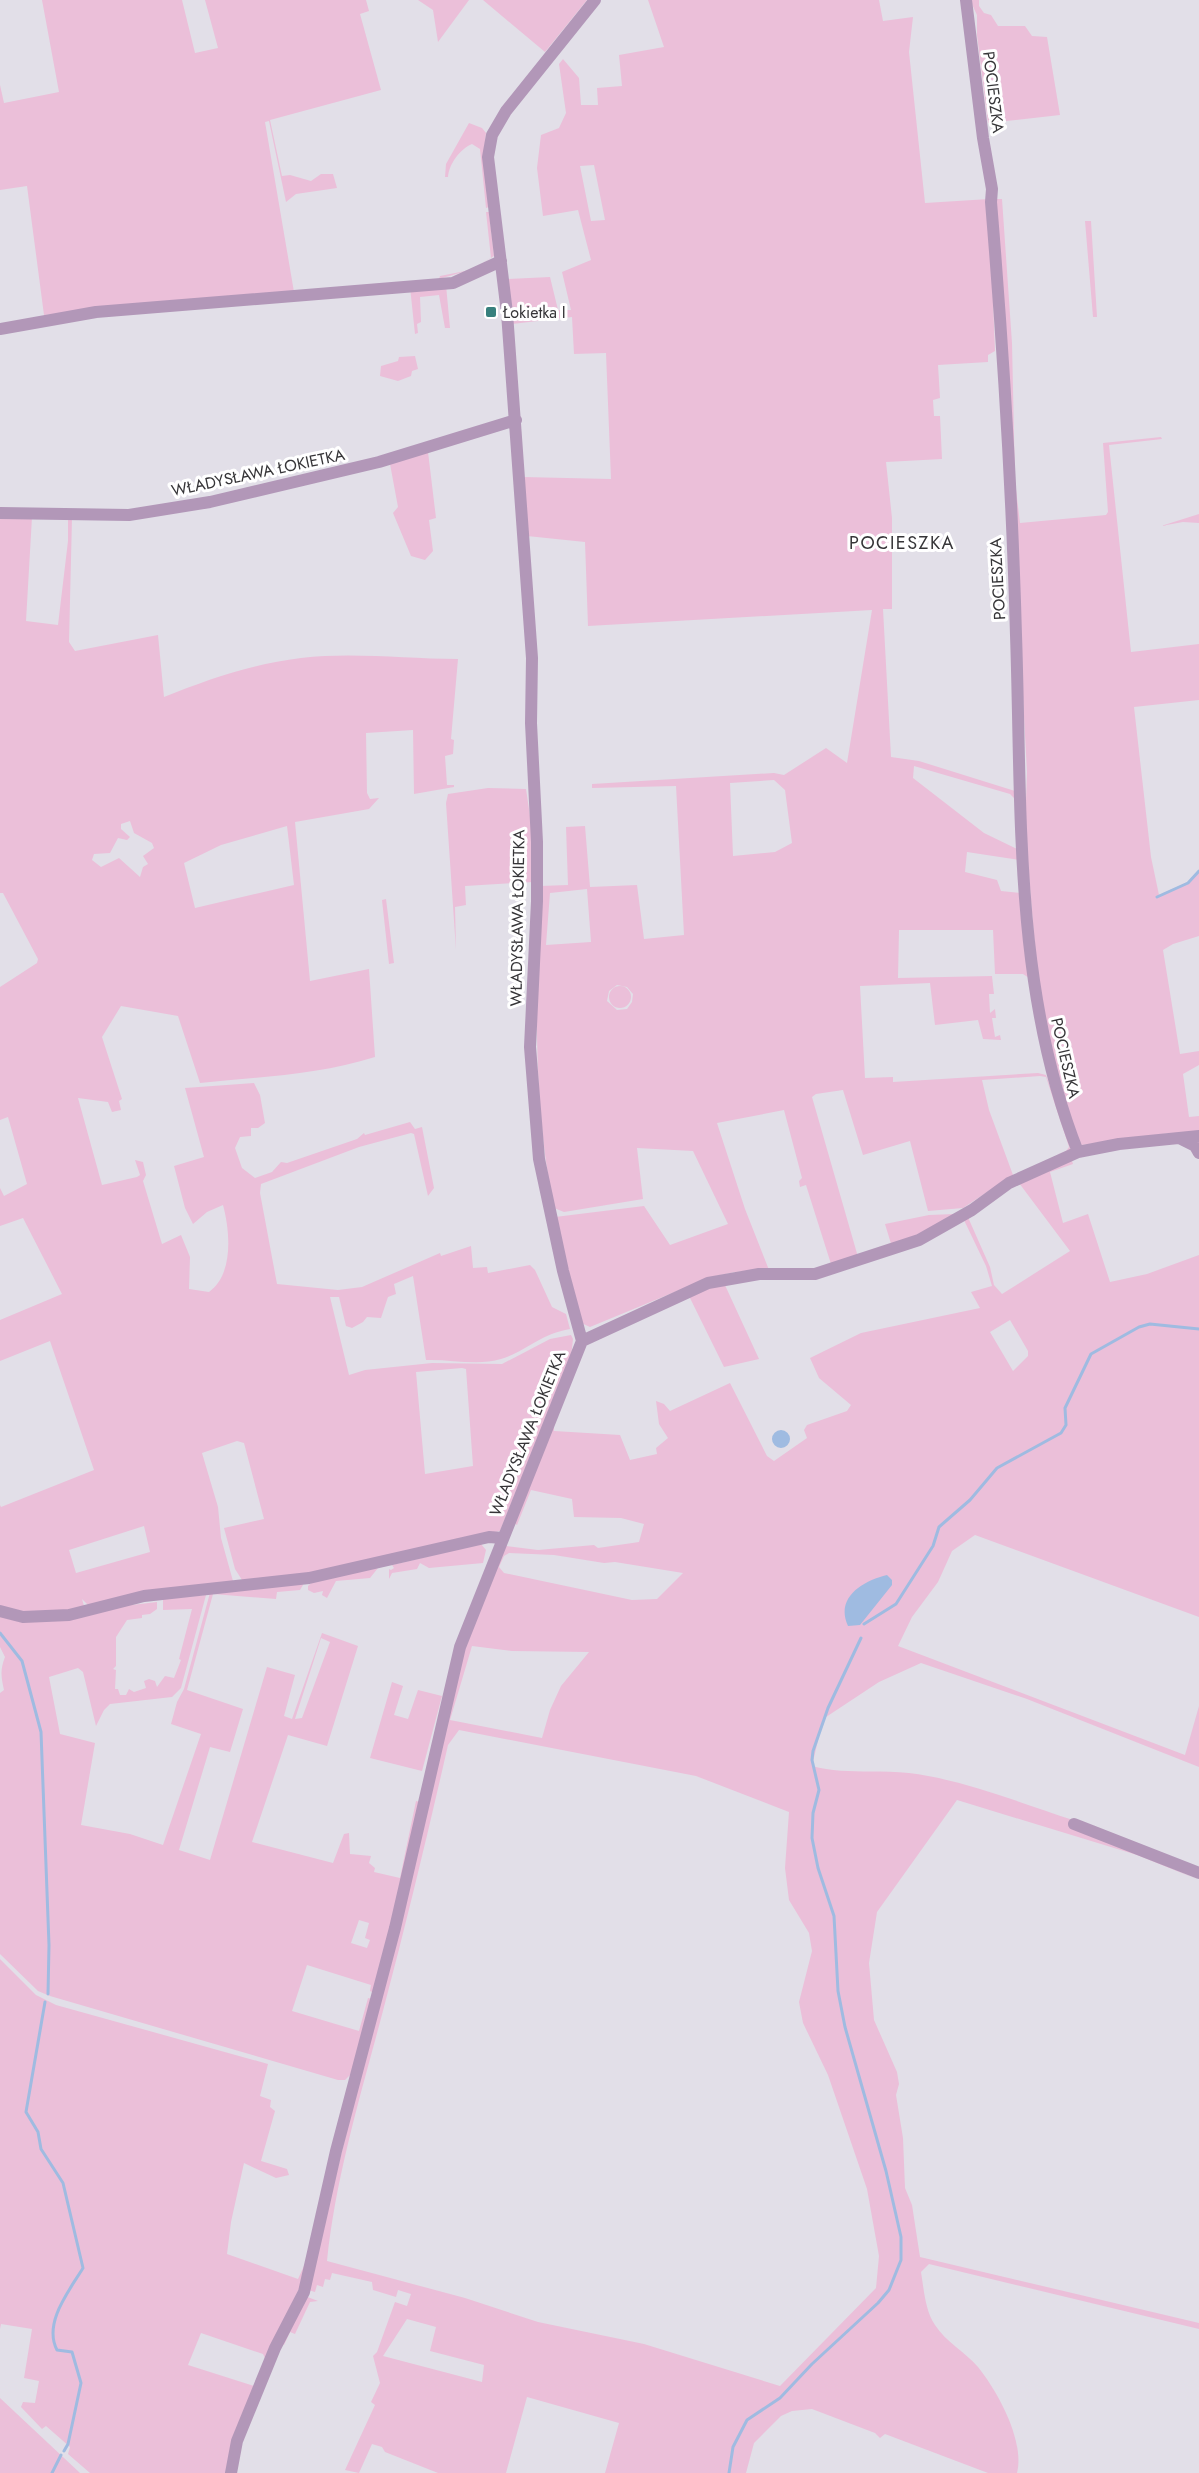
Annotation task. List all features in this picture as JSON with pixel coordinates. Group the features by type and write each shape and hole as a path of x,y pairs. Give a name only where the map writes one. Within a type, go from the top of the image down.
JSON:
{"street":[{"name":"WŁADYSŁAWA ŁOKIETKA","path":"231,2473 237,2441 275,2348 304,2292 337,2146 395,1928 460,1647 582,1341 563,1272 539,1159 530,1047 537,842 532,785 532,658 516,420 501,261 488,157 492,135 506,111 595,0"},
{"name":"POCIESZKA","path":"966,0 992,189 991,202 999,295 1016,632 1023,898 1044,1048 1059,1106 1078,1152"},
{"path":"0,329 91,312 453,283 501,261"},
{"name":"WŁADYSŁAWA ŁOKIETKA","path":"0,513 129,515 210,502 379,462 516,420"},
{"path":"1181,1139 1199,1136"},
{"name":"WŁADYSŁAWA ŁOKIETKA","path":"582,1341 708,1283 759,1274 815,1274 919,1240 972,1210 1009,1183 1078,1152 1119,1144 1181,1139"},
{"path":"1181,1139 1195,1146 1199,1153"},
{"path":"0,1611 23,1617 69,1615 144,1596 309,1578 489,1537 502,1538"},
{"path":"1074,1824 1199,1873"}],"shaded area":[{"path":"42,0 182,0 195,53 218,48 205,0 366,0 369,11 360,14 381,90 270,120 282,176 290,175 311,181 321,174 333,174 337,188 296,194 286,202 269,121 265,122 294,292 44,315 27,186 0,190 0,85 4,103 59,92"},
{"path":"418,0 469,0 438,42 433,10"},
{"path":"483,0 587,0 545,52"},
{"path":"648,0 879,0 883,21 913,17 909,52 925,203 989,199 995,351 988,355 988,362 938,365 940,398 933,400 934,416 940,416 942,459 886,462 892,518 892,609 883,609 891,757 919,761 1015,791 1015,799 1010,794 914,766 913,778 984,833 1017,849 1019,860 967,852 965,872 997,880 1001,891 1021,893 1029,978 1023,974 995,974 993,930 899,930 898,978 992,976 994,994 989,994 990,1013 995,1009 996,1018 992,1018 995,1037 1000,1035 1001,1040 983,1039 978,1020 935,1025 930,983 860,986 865,1078 893,1077 893,1082 1038,1073 1046,1075 1071,1146 1070,1150 1055,1155 1066,1151 1069,1147 1046,1077 982,1080 989,1110 1013,1175 963,1208 928,1211 910,1141 863,1155 843,1090 816,1094 812,1097 858,1257 831,1264 806,1185 800,1187 799,1181 802,1178 784,1110 717,1123 745,1209 769,1270 735,1272 711,1277 590,1327 579,1322 555,1217 644,1206 670,1245 728,1224 693,1151 637,1148 643,1199 564,1212 554,1208 542,1128 537,1047 540,886 568,885 566,827 585,826 590,887 637,885 644,939 684,935 676,786 592,788 592,784 774,773 784,775 826,748 847,763 872,610 588,626 585,542 527,536 523,477 611,479 606,353 574,354 572,317 512,324 507,279 550,277 558,310 571,310 562,272 591,260 578,210 543,216 537,168 541,135 559,128 566,113 559,64 563,59 579,78 581,105 598,105 597,88 622,86 619,55 664,47","holes":["594,165 605,220 591,221 580,166","774,780 785,790 792,843 775,852 733,856 730,783","587,889 591,942 546,945 550,893","617,985 627,987 633,994 632,1002 627,1009 617,1010 607,1001 609,991"]},
{"path":"970,0 979,0 979,6 984,13 991,15 998,26 1025,26 1032,36 1047,37 1060,115 988,123 977,35 977,15"},
{"path":"469,123 482,128 486,133 484,151 489,207 486,208 480,149 472,144 463,149 453,162 448,177 445,177 446,164"},
{"path":"996,199 1002,199 1012,343 1015,481 1020,523 1106,515 1108,512 1103,443 1161,437 1162,439 1109,445 1131,652 1199,644 1199,700 1134,707 1151,857 1159,895 1188,882 1199,870 1199,936 1173,944 1163,950 1180,1054 1199,1051 1199,1065 1183,1074 1189,1117 1199,1116 1199,1144 1184,1134 1170,1133 1082,1145 1078,1143 1040,1008 1025,828 1027,772"},
{"path":"486,212 489,212 494,256 491,258"},
{"path":"1085,221 1091,221 1097,317 1093,317"},
{"path":"470,270 439,279 440,276"},
{"path":"446,285 450,328 445,328 439,295 420,297 421,322 417,324 418,333 415,334 410,287"},
{"path":"415,356 418,369 412,371 411,376 398,381 380,376 381,366 398,361 399,357"},
{"path":"428,452 436,518 429,520 433,551 425,560 411,556 393,513 398,507 390,464"},
{"path":"1199,514 1199,523 1183,522 1161,526"},
{"path":"0,516 32,517 26,621 58,625 68,541 68,518 72,518 69,642 75,651 158,635 164,697 231,673 301,658 360,656 458,659 451,739 454,740 453,754 445,756 447,785 454,785 454,787 414,794 413,730 366,733 367,793 370,799 379,798 369,809 295,822 310,981 369,969 375,1057 310,1072 200,1083 178,1016 121,1006 102,1037 122,1099 119,1101 121,1110 112,1112 108,1102 78,1098 102,1185 137,1177 140,1175 135,1160 143,1162 146,1175 143,1181 162,1244 181,1235 190,1257 189,1289 209,1292 223,1274 228,1252 227,1227 223,1205 207,1212 193,1224 185,1208 174,1166 204,1157 185,1088 254,1083 260,1095 265,1123 258,1128 251,1128 251,1136 240,1137 235,1148 242,1168 255,1178 272,1172 281,1162 287,1163 357,1139 364,1133 365,1135 410,1122 415,1129 422,1127 434,1188 428,1196 414,1134 411,1133 359,1147 261,1184 260,1193 277,1284 338,1290 362,1287 440,1253 441,1256 471,1246 473,1268 487,1267 488,1273 530,1265 535,1270 552,1307 566,1314 570,1329 559,1331 510,1356 492,1361 426,1360 413,1276 394,1284 396,1294 388,1297 381,1318 367,1317 352,1328 346,1326 339,1297 330,1297 349,1375 365,1370 432,1363 502,1364 550,1339 571,1335 573,1339 571,1357 500,1531 332,1571 242,1580 235,1569 224,1528 264,1519 244,1443 237,1441 202,1453 218,1507 221,1538 233,1581 90,1607 82,1599 84,1606 45,1615 0,1608 0,1505 1,1507 94,1470 50,1341 0,1361 0,1320 62,1294 23,1218 0,1226 0,1188 4,1196 27,1184 8,1117 0,1120 0,987 37,963 38,959 3,893 0,893","holes":["130,821 134,833 152,843 154,848 143,856 148,864 143,867 140,877 119,858 101,867 92,860 94,854 110,853 118,838 127,840 130,837 121,829 121,824","287,826 294,885 195,908 184,863 221,845","466,1369 473,1466 425,1474 416,1372","144,1526 150,1552 76,1573 69,1550"]},
{"path":"488,788 526,789 533,836 533,882 465,886 466,905 455,907 456,950 446,803 448,794"},
{"path":"386,899 394,963 389,964 382,900"},
{"path":"620,986 630,993 631,997 624,1007 620,1008 610,1001 609,997 616,987"},
{"path":"1071,1158 1073,1164 1050,1172 1063,1223 1088,1214 1110,1282 1147,1274 1199,1255 1199,1617 975,1535 952,1551 938,1582 912,1617 898,1646 1185,1755 1199,1706 1199,1767 1027,1699 921,1663 879,1682 823,1719 812,1766 848,1771 909,1773 972,1786 1073,1820 1073,1826 1199,1880 1137,1855 957,1800 877,1912 869,1963 874,2020 897,2072 899,2084 896,2095 903,2138 905,2188 912,2205 920,2257 1199,2323 1199,2329 929,2264 921,2272 929,2313 939,2331 978,2367 994,2390 1008,2417 1017,2446 1017,2473 988,2473 885,2434 880,2438 875,2433 812,2409 792,2411 781,2416 754,2443 746,2473 605,2473 619,2423 527,2397 506,2473 438,2473 385,2452 382,2447 372,2444 359,2473 345,2470 375,2405 371,2402 380,2383 373,2356 377,2352 395,2302 407,2306 411,2294 398,2290 396,2297 373,2290 372,2282 332,2273 330,2280 325,2279 323,2287 317,2285 315,2292 308,2290 466,1644 506,1546 538,1550 594,1545 598,1548 639,1542 644,1524 621,1518 574,1517 572,1499 531,1490 517,1525 513,1522 549,1430 554,1427 554,1431 620,1435 630,1460 657,1454 656,1448 668,1438 659,1424 656,1401 664,1404 670,1411 730,1383 767,1456 774,1461 807,1438 804,1430 807,1425 847,1411 851,1405 819,1378 810,1358 861,1333 980,1308 971,1292 992,1286 986,1266 963,1218 967,1215 990,1267 994,1285 1002,1294 1070,1251 1019,1183","holes":["1010,1320 1028,1351 1028,1356 1013,1371 990,1332","509,1553 554,1555 683,1573 657,1599 632,1600 504,1573 499,1567 504,1556","472,1646 512,1651 589,1652 561,1686 550,1710 542,1738 450,1720","459,1730 696,1776 789,1812 785,1868 789,1900 809,1933 812,1951 799,2002 803,2023 828,2075 867,2189 879,2256 876,2288 780,2386 644,2344 538,2322 465,2298 327,2261 337,2196 351,2133 401,1942 448,1745","407,2319 436,2327 430,2351 484,2365 482,2382 383,2356"]},
{"path":"955,1214 892,1247 885,1224 929,1215"},
{"path":"724,1283 759,1359 724,1367 689,1296"},
{"path":"481,1544 486,1550 483,1563 429,1568 420,1563 417,1569 392,1573 389,1579 389,1569 394,1568 392,1565"},
{"path":"378,1568 370,1578 336,1581 327,1598 322,1595 323,1591 314,1593 308,1590 308,1586 314,1580"},
{"path":"299,1580 303,1585 300,1590 277,1592 276,1599 213,1594 187,1690 243,1709 230,1752 210,1747 179,1850 210,1860 267,1667 295,1675 284,1716 292,1719 322,1633 358,1646 327,1746 288,1735 252,1842 333,1863 344,1834 349,1833 350,1854 371,1856 369,1863 375,1868 374,1872 400,1878 416,1801 420,1802 374,1993 370,1991 371,1985 307,1965 292,2011 359,2031 368,1998 373,1999 351,2074 345,2080 338,2080 50,1996 38,1991 0,1954 0,1693 4,1690 2,1666 5,1657 0,1647 0,1613 13,1619 157,1602 157,1609 150,1614 142,1615 142,1618 127,1620 116,1637 116,1666 113,1669 116,1670 115,1689 118,1689 120,1695 126,1695 129,1689 134,1692 146,1688 144,1681 149,1679 155,1681 157,1687 165,1676 174,1678 181,1660 179,1659 192,1609 163,1610 163,1599 206,1595 181,1688 172,1697 110,1704 104,1710 96,1726 83,1672 78,1668 49,1677 60,1734 95,1743 81,1825 130,1834 163,1845 201,1734 171,1724 177,1702 184,1689 211,1589","holes":["321,1638 330,1642 302,1718 295,1719","359,1920 369,1923 365,1938 370,1940 367,1948 351,1943"]},
{"path":"392,1682 403,1686 394,1715 408,1719 418,1690 442,1696 422,1771 370,1758"},
{"path":"0,1959 36,1995 56,2005 268,2064 260,2096 271,2100 270,2107 275,2111 261,2161 287,2169 289,2175 276,2178 244,2163 231,2222 227,2254 298,2279 304,2266 306,2274 260,2372 265,2358 263,2354 201,2333 188,2365 254,2386 228,2473 90,2473 68,2454 70,2447 46,2426 42,2429 21,2407 23,2402 35,2403 39,2381 24,2378 32,2329 1,2324 0,2329"},
{"path":"305,2296 318,2301 310,2302 295,2334 290,2332 284,2345 281,2342"},
{"path":"0,2398 80,2473 0,2473"}],"water":[{"path":"777,1430 785,1430 790,1435 788,1446 777,1448 772,1443 772,1435"},
{"path":"887,1575 892,1580 892,1585 860,1625 848,1626 845,1607 853,1592 860,1586"}],"waterway":[{"path":"1157,897 1188,883 1199,871"},
{"path":"864,1624 896,1604 933,1546 939,1527 970,1500 997,1468 1061,1433 1066,1425 1065,1408 1091,1354 1139,1327 1150,1324 1199,1329"},
{"path":"0,1633 22,1661 41,1732 49,1945 48,1994"},
{"path":"729,2473 733,2447 747,2420 780,2398 812,2364 878,2303 889,2290 901,2260 901,2237 886,2171 845,2027 838,1991 834,1916 818,1868 812,1838 813,1813 819,1790 812,1760 813,1751 828,1708 861,1638"},
{"path":"45,2002 26,2112 38,2132 41,2149 63,2183 83,2268 65,2297 55,2318 53,2329 57,2350 72,2352 81,2383 68,2444 64,2451"},
{"path":"52,2473 61,2455"}],"place":[{"name":"Łokietka I","path":"491,312"}],"district":[{"name":"POCIESZKA","path":"902,543"}]}
